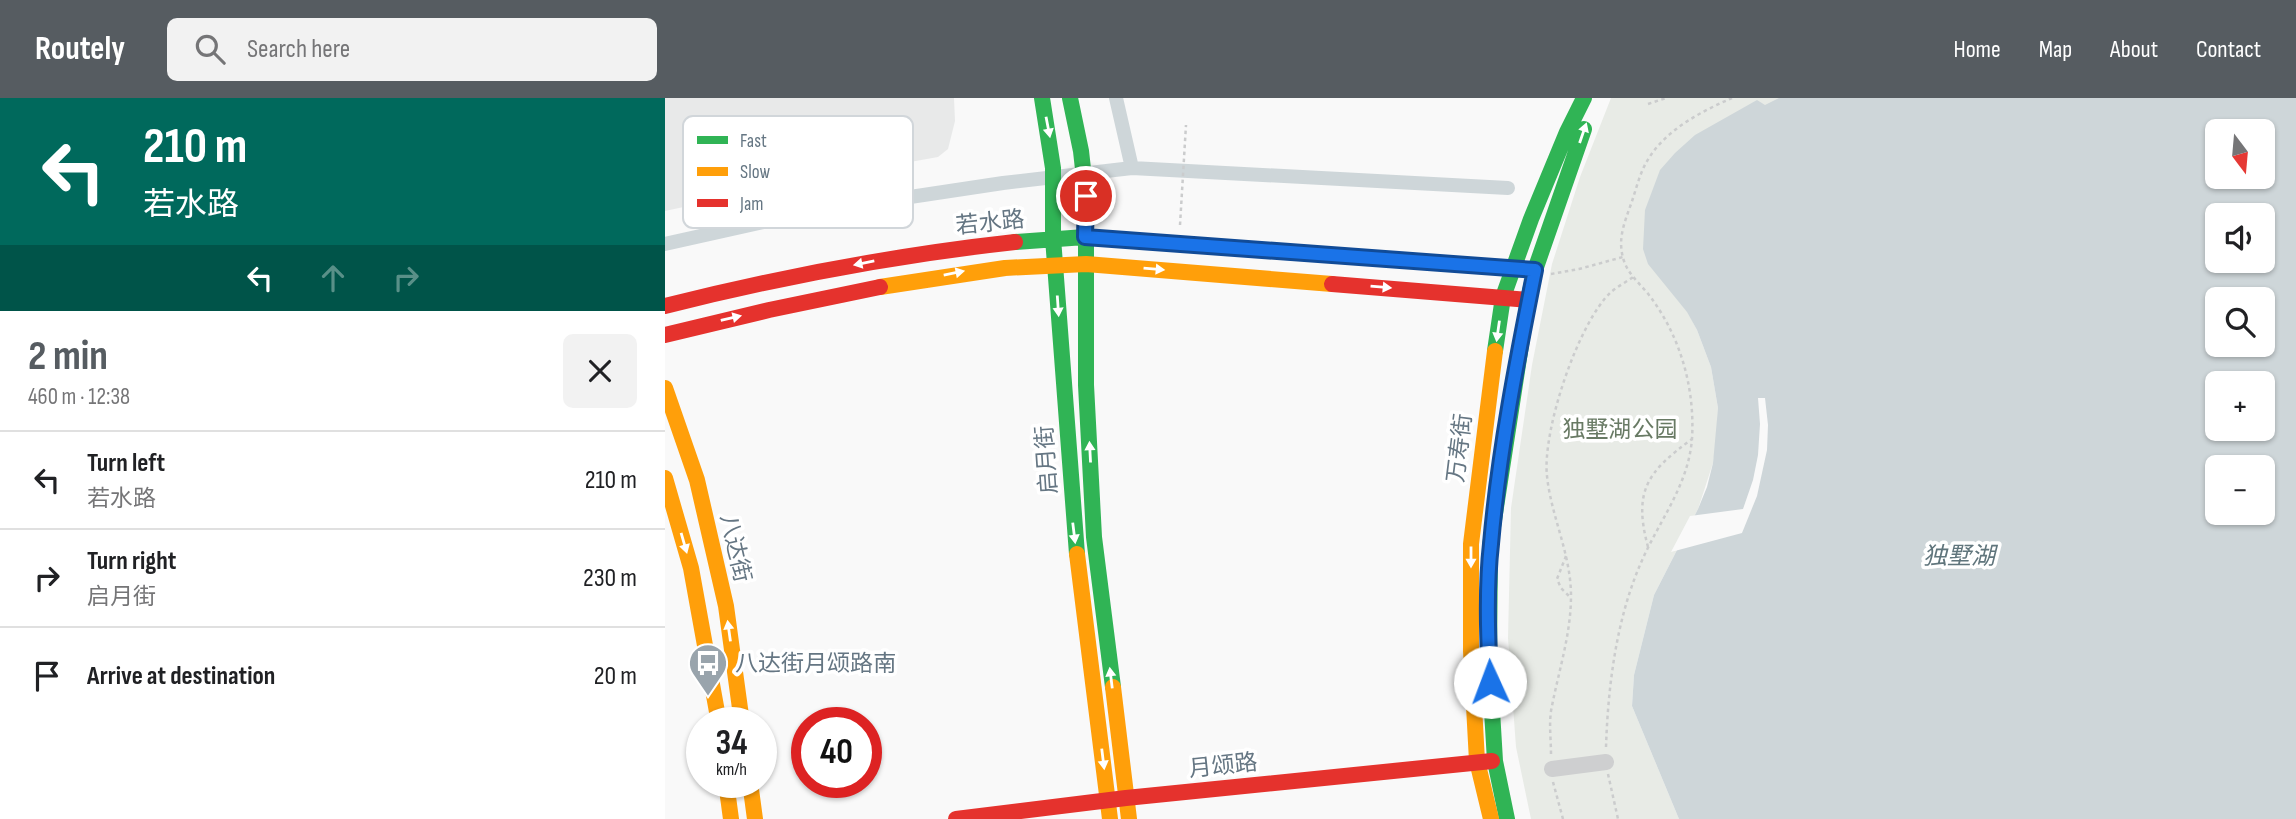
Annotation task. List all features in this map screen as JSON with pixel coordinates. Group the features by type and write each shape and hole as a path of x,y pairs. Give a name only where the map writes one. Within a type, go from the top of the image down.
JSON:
{"street":[{"name":"启月街","path":"1042,98 1053,156 1053,238 1073,526 1110,819"},
{"name":"启月街","path":"1070,98 1081,152 1086,196 1086,385 1094,537 1129,819"},
{"name":"万寿街","path":"1507,819 1495,761 1489,660 1490,545 1528,300 1551,222 1563,167 1567,132 1584,98"},
{"name":"万寿街","path":"1491,819 1477,761 1471,651 1471,544 1503,297 1531,219 1563,167 1598,98"},
{"name":"若水路","path":"665,306 710,294 912,254 1053,238 1085,237 1535,272"},
{"name":"若水路","path":"665,335 781,306 967,271 1055,264 1086,264 1528,300"},
{"name":"八达街","path":"665,388 697,480 726,606 739,707"},
{"path":"665,478 691,568 716,707"},
{"name":"月颂路","path":"956,819 1495,761"},
{"path":"1552,769 1606,762"},
{"path":"728,798 731,819"},
{"path":"752,798 755,819"}],"path":[{"path":"1648,104 1666,98"},
{"path":"1618,819 1606,762 1607,718 1623,617 1639,566 1679,490 1688,467 1692,439 1688,382 1681,352 1667,320 1650,295 1633,277 1623,257 1620,247 1621,232 1644,167 1660,145 1679,127 1703,111 1732,98"},
{"path":"1180,225 1186,125"},
{"path":"1535,272 1580,270 1623,257"},
{"path":"1563,819 1552,769 1551,714 1568,630 1571,598 1566,555 1546,474 1547,452 1553,419 1576,348 1595,313 1610,293 1633,277"},
{"path":"1649,548 1641,512 1647,487 1665,459 1692,439"},
{"path":"1566,555 1557,579 1561,588 1571,598"}],"shaded area":[{"path":"665,98 954,98 955,121 948,149 938,157 913,161 913,116 683,116 683,207 665,211"}],"green space":[{"name":"独墅湖公园","path":"1611,98 1786,98 1673,294 1687,311 1697,330 1711,367 1718,408 1717,437 1713,463 1698,509 1654,595 1634,675 1632,706 1679,819 1531,819 1516,747 1508,638 1511,508 1532,365 1552,264 1580,177"}],"water":[{"name":"独墅湖","path":"1779,98 2296,98 2296,819 1679,819 1632,706 1634,675 1654,595 1707,487 1713,463 1718,408 1711,367 1697,330 1687,312 1648,264 1643,249 1645,210 1660,170 1675,153 1695,135 1757,100 1765,105"}],"pier":[{"path":"1758,398 1765,398 1767,450 1757,496 1742,533 1671,552 1690,516 1743,509 1758,455"}],"waterway":[{"path":"1116,98 1132,168"},
{"path":"913,197 1132,168 1508,188"},
{"path":"665,244 737,228"}],"traffic: fast":[{"path":"1042,98 1053,168 1053,238 1077,554"},
{"path":"1070,98 1081,151 1086,196 1086,385 1094,537 1113,687"},
{"path":"1495,351 1503,297 1531,219 1584,98"},
{"path":"1507,819 1495,761 1489,660 1490,546 1528,300 1535,270 1584,129"},
{"path":"1015,242 1085,237 1535,270"}],"traffic: slow":[{"path":"880,287 1005,268 1086,264 1332,284"},
{"path":"1491,819 1477,761 1471,651 1471,544 1495,351"},
{"path":"665,388 697,480 726,606 740,707"},
{"path":"665,478 691,568 716,707"},
{"path":"1077,554 1110,819"},
{"path":"1113,687 1129,819"},
{"path":"728,798 731,819"},
{"path":"752,798 755,819"}],"traffic: jam":[{"path":"665,306 839,268 1015,242"},
{"path":"1332,284 1528,300"},
{"path":"665,335 880,287"},
{"path":"956,819 1126,798 1492,761"}],"place":[{"name":"八达街月颂路南","path":"708,697"}],"route":[{"path":"1086,196 1085,237 1535,270 1503,451 1490,545 1490,682"}]}
